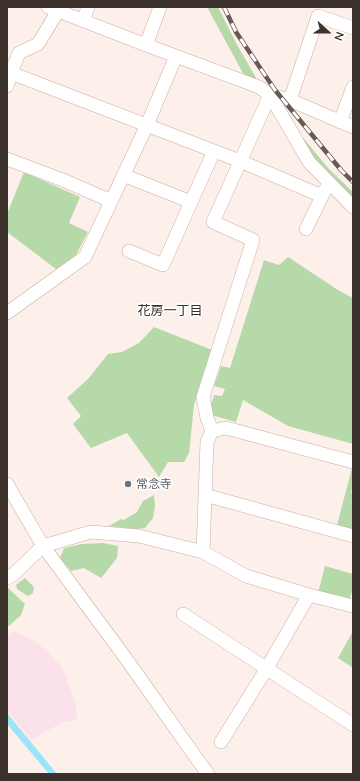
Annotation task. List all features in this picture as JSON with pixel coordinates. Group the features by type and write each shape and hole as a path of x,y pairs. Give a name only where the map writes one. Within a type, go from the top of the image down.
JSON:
{"street":[{"path":"83,21 88,7"},
{"path":"146,45 160,7"},
{"path":"7,86 19,53 38,44 53,9 259,87 270,95 290,100 353,127"},
{"path":"290,100 318,16 353,28"},
{"path":"7,313 85,257 176,56"},
{"path":"11,73 240,161 322,196"},
{"path":"340,122 353,87"},
{"path":"203,552 207,442 212,431 207,418 203,397 253,240 213,222 270,95"},
{"path":"270,95 309,162 353,207"},
{"path":"128,251 163,265 214,151"},
{"path":"7,159 63,180 111,201"},
{"path":"123,175 191,202"},
{"path":"306,229 328,182"},
{"path":"212,431 226,428 353,462"},
{"path":"7,484 43,546 127,660 208,774"},
{"path":"205,495 353,536"},
{"path":"7,578 14,574 43,546 91,532 139,536 203,552 246,576 309,595 353,606"},
{"path":"221,742 267,668 309,595"},
{"path":"183,614 351,720"}],"shaded area":[{"path":"13,631 31,639 46,650 62,667 75,701 77,720 63,722 31,740 7,710 7,636"}],"green space":[{"path":"207,7 218,7 236,43 259,83 245,77"},
{"path":"289,121 329,169 353,192 353,201 311,157"},
{"path":"24,172 80,197 69,223 88,232 76,255 56,269 7,232 7,214"},
{"path":"288,257 338,290 353,298 353,444 288,426 243,400 236,422 208,414 214,395 222,396 225,389 214,386 221,366 230,368 264,260 279,265"},
{"path":"154,327 212,350 194,405 189,453 184,462 168,462 159,477 127,433 91,448 73,424 81,416 67,398 88,379 108,354 122,352 139,343"},
{"path":"352,468 353,486 351,493 353,493 353,530 337,525"},
{"path":"154,495 155,506 153,518 145,528 136,529 109,526 121,519 124,520 137,512 143,501"},
{"path":"103,543 118,546 117,558 101,578 84,568 71,571 60,558 64,548 82,544"},
{"path":"325,566 353,574 353,588 349,601 318,593"},
{"path":"25,578 34,587 33,593 28,596 17,589 16,585"},
{"path":"8,588 25,604 21,615 9,626 7,625"},
{"path":"353,631 353,668 338,658"}],"water":[{"path":"7,713 57,774 49,774 7,724"}],"railway":[{"path":"224,7 236,32 275,90 341,170 353,182"}],"place":[{"name":"常念寺","path":"128,484"}],"district":[{"name":"花房一丁目","path":"170,311"}]}
